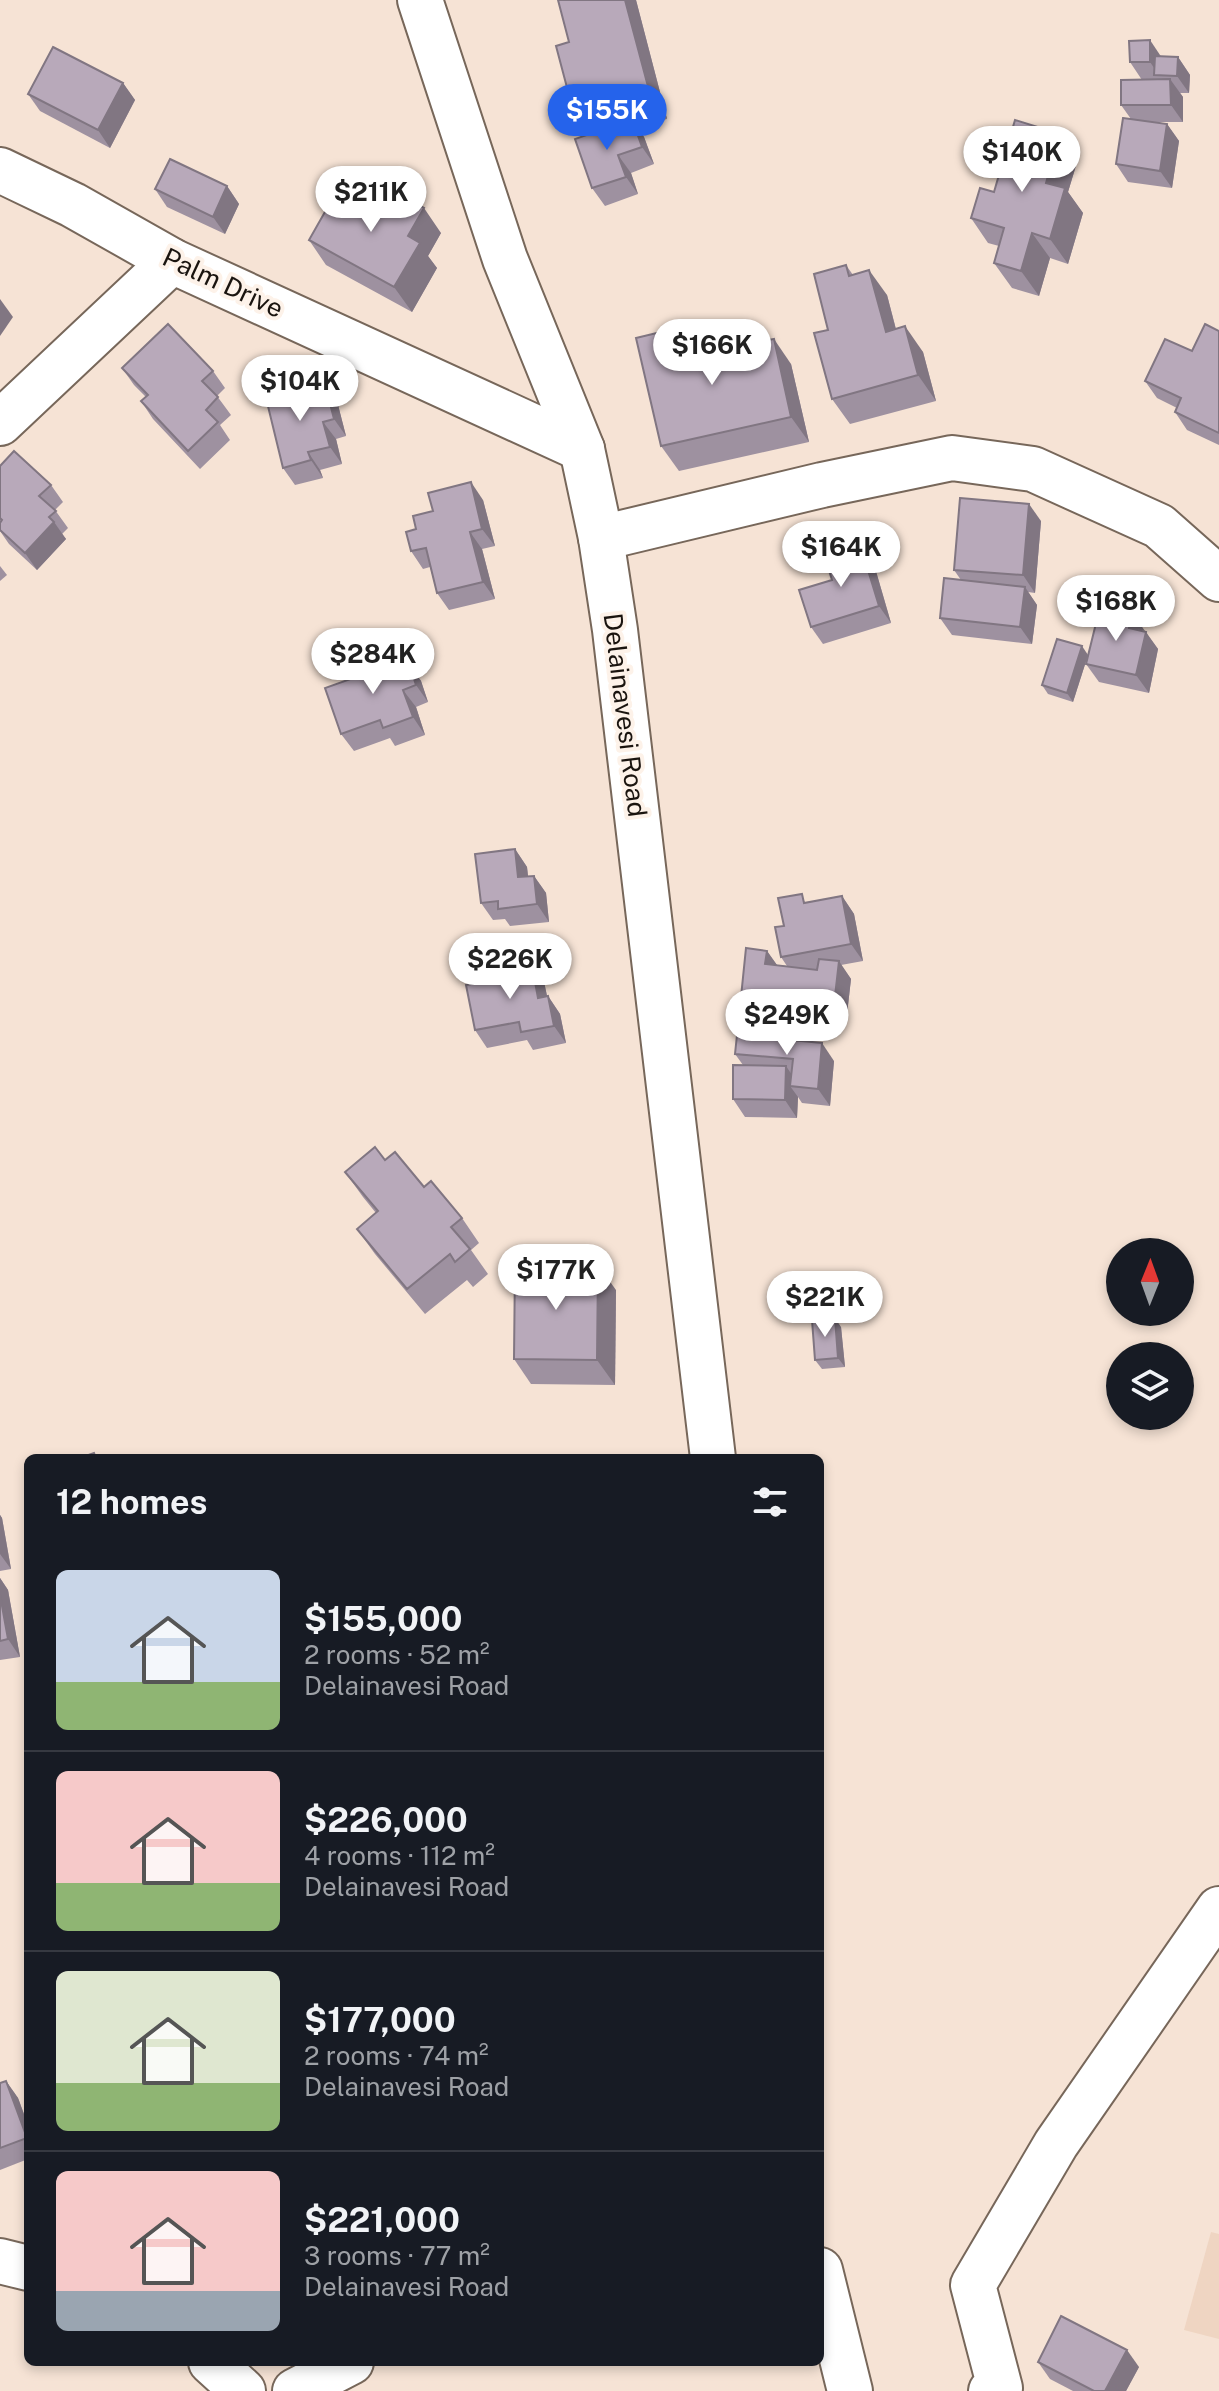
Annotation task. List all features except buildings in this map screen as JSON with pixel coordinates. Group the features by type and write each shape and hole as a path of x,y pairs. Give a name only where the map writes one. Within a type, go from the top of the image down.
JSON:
{"street":[{"name":"Delainavesi Road","path":"420,0 505,259 582,449 601,538 615,630 713,1454"},
{"name":"Palm Drive","path":"0,170 73,205 172,261 582,449"},
{"path":"0,423 172,261"},
{"path":"601,538 822,485 952,458 1033,469 1159,526 1219,579"},
{"path":"998,2390 973,2285 1056,2144 1219,1909"},
{"path":"0,2261 24,2267"},
{"path":"824,2286 850,2391"},
{"path":"215,2366 243,2391"},
{"path":"295,2391 343,2366"}],"shaded area":[{"path":"1211,2232 1219,2234 1219,2339 1184,2330"}]}
